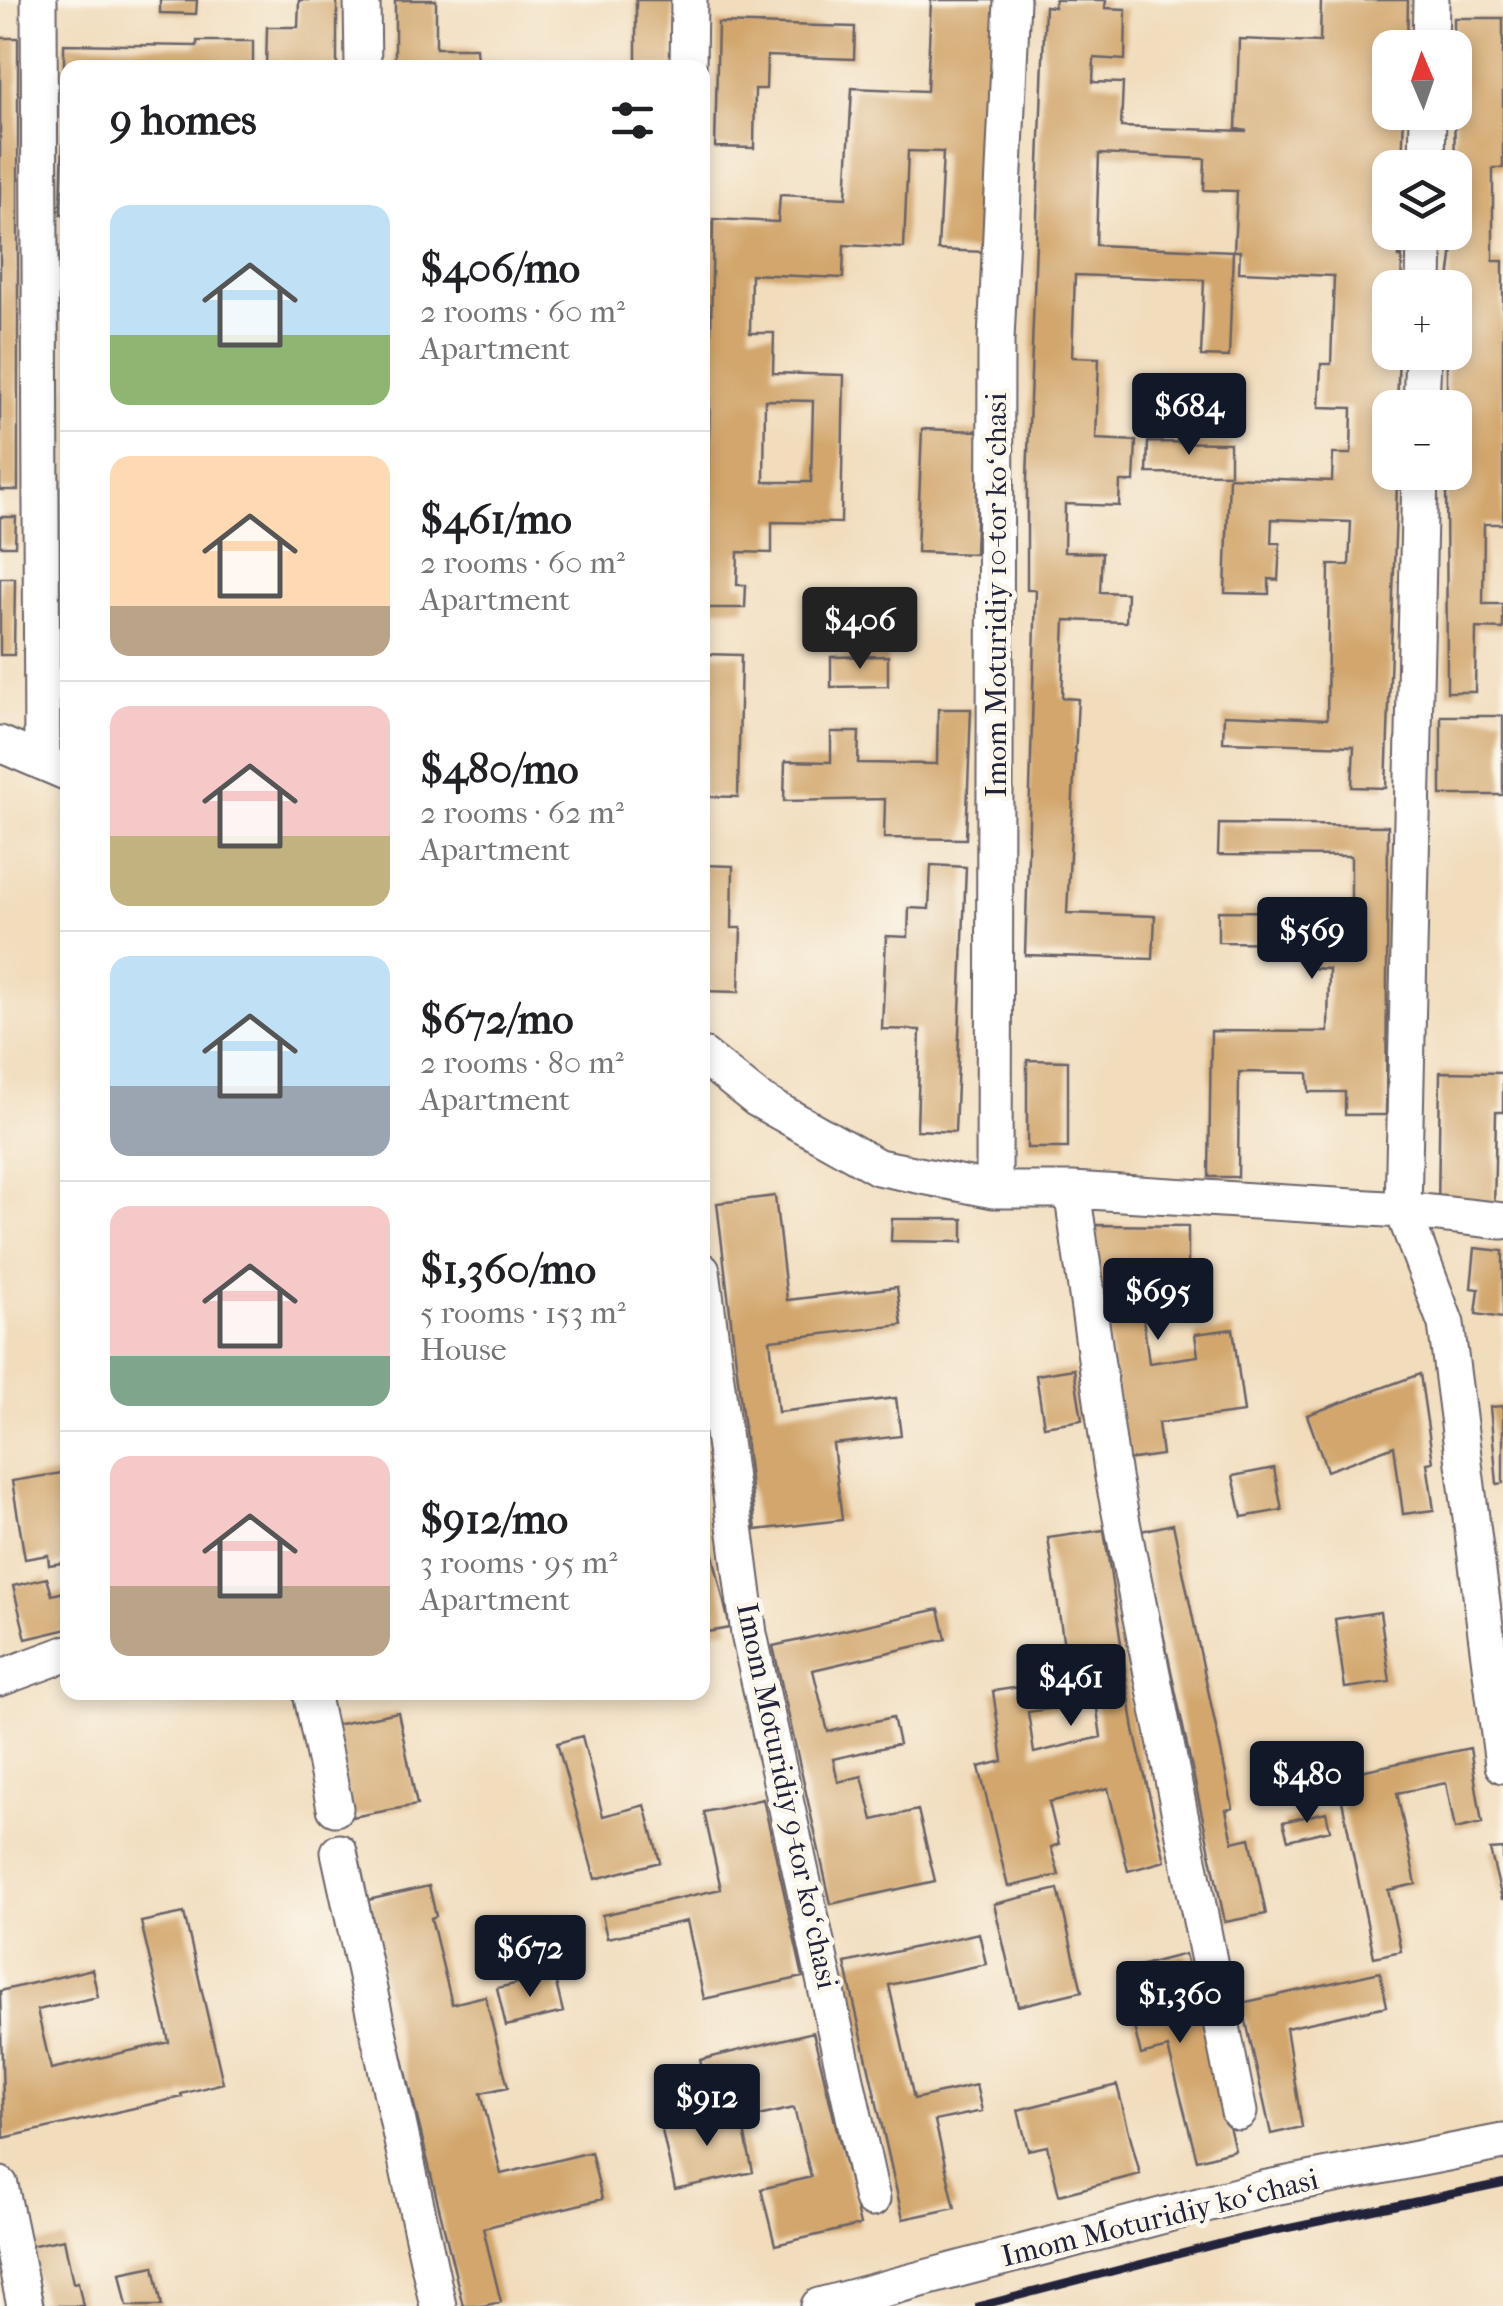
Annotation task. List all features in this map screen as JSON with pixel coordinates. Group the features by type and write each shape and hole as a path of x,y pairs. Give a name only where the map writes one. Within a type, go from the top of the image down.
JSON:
{"street":[{"path":"0,744 55,767 39,0"},
{"path":"362,0 363,60"},
{"path":"688,60 689,0"},
{"name":"Imom Moturidiy 10-tor koʻchasi","path":"994,1190 996,340 1012,0"},
{"path":"1430,30 1431,0"},
{"path":"1420,490 1403,1210 1446,1324 1503,1765"},
{"path":"710,1062 757,1098 878,1167 994,1190 1072,1190 1403,1210 1503,1221"},
{"path":"1072,1190 1113,1478 1239,2112"},
{"name":"Imom Moturidiy 9-tor koʻchasi","path":"710,1333 749,1634 872,2199"},
{"path":"0,1678 60,1655"},
{"path":"313,1700 335,1808"},
{"path":"339,1852 438,2306"},
{"name":"Imom Moturidiy koʻchasi","path":"819,2306 1263,2190 1503,2142"},
{"path":"0,2184 25,2306"}],"building":[{"path":"160,0 197,0 196,14 160,13"},
{"path":"299,0 337,0 337,60 266,60 267,27 298,27"},
{"path":"395,0 436,0 436,48 476,48 477,60 395,60"},
{"path":"636,0 673,0 673,60 636,60"},
{"path":"931,0 996,0 985,252 938,250 943,152 908,151 904,248 844,245 843,278 751,274 750,333 774,333 773,373 844,375 841,523 772,522 772,553 738,552 737,585 746,585 745,608 710,608 713,219 778,222 780,195 846,198 852,88 927,91","holes":["765,400 813,401 811,482 764,482"]},
{"path":"1055,0 1106,0 1105,8 1126,9 1125,60 1094,58 1093,82 1123,83 1121,127 1247,131 1236,129 1239,39 1320,42 1321,0 1408,0 1407,30 1372,30 1372,130 1403,130 1403,150 1372,150 1372,250 1399,250 1399,257 1402,256 1402,270 1372,270 1372,370 1398,370 1398,390 1372,390 1372,490 1397,490 1386,788 1352,787 1354,746 1223,742 1224,715 1327,719 1329,565 1349,565 1351,522 1272,519 1271,543 1280,543 1278,580 1269,579 1269,594 1225,593 1229,477 1332,481 1333,454 1351,454 1352,408 1319,407 1321,364 1331,364 1334,276 1239,272 1240,251 1234,251 1237,191 1204,190 1205,159 1099,154 1096,245 1233,251 1229,357 1201,356 1204,280 1075,275 1072,357 1099,358 1096,439 1136,441 1134,482 1120,482 1119,506 1065,504 1064,552 1102,553 1100,592 1127,593 1126,622 1065,620 1062,698 1078,699 1067,913 1155,916 1153,959 1025,955 1036,590 1027,590 1027,479 1045,6 1054,7"},
{"path":"1454,18 1503,18 1503,168 1493,168 1493,261 1503,261 1503,524 1484,524 1483,604 1503,604 1503,629 1476,628 1475,692 1447,692 1446,490 1472,490 1472,390 1447,390 1447,370 1472,370 1472,270 1450,270 1453,250 1472,250 1472,150 1455,150 1455,130 1472,130 1472,30 1454,30"},
{"path":"718,23 855,27 854,59 767,56 766,89 755,89 754,148 715,147"},
{"path":"0,38 18,38 18,490 0,490"},
{"path":"197,41 253,41 253,60 64,60 64,44 197,46"},
{"path":"922,429 979,431 975,554 917,552"},
{"path":"1148,442 1230,443 1230,474 1147,473"},
{"path":"0,517 16,517 15,546 0,546"},
{"path":"0,578 15,578 14,655 0,655"},
{"path":"710,654 741,655 738,797 710,796"},
{"path":"888,656 888,686 831,687 831,657"},
{"path":"938,709 971,709 966,839 884,838 885,799 784,801 785,761 831,762 831,732 859,732 858,763 937,764"},
{"path":"1441,716 1503,716 1503,795 1441,795"},
{"path":"1219,824 1388,826 1386,1115 1345,1115 1345,1092 1309,1092 1308,1073 1239,1072 1238,1177 1209,1177 1211,1031 1328,1032 1329,969 1310,968 1310,943 1218,942 1218,911 1351,912 1351,856 1218,855"},
{"path":"710,865 733,866 732,928 741,928 739,992 710,991"},
{"path":"931,865 966,867 955,1132 917,1130 920,1030 882,1029 886,936 908,937 909,908 929,909"},
{"path":"1027,1060 1068,1061 1068,1148 1027,1148"},
{"path":"1440,1072 1503,1073 1503,1112 1496,1112 1494,1212 1438,1211"},
{"path":"775,1196 787,1300 897,1287 902,1325 770,1340 778,1412 896,1398 901,1436 833,1444 842,1520 756,1530 717,1203"},
{"path":"892,1219 963,1219 963,1242 891,1241"},
{"path":"1092,1225 1188,1226 1188,1266 1136,1265 1149,1363 1198,1356 1195,1334 1233,1329 1244,1412 1158,1423 1162,1455 1126,1460"},
{"path":"1475,1248 1503,1251 1503,1318 1476,1314 1479,1289 1471,1288"},
{"path":"1074,1369 1082,1420 1044,1426 1036,1375"},
{"path":"1420,1374 1433,1462 1427,1463 1434,1510 1403,1514 1394,1446 1327,1471 1307,1415"},
{"path":"1503,1406 1503,1483 1497,1484 1490,1407"},
{"path":"1274,1468 1282,1510 1242,1517 1233,1476"},
{"path":"60,1473 60,1563 49,1565 48,1555 25,1559 12,1481"},
{"path":"1173,1524 1233,1808 1226,1810 1233,1842 1250,1838 1266,1914 1225,1922 1141,1531"},
{"path":"1104,1530 1134,1730 1165,1861 1128,1871 1108,1788 1049,1802 1059,1844 1051,1847 1059,1875 1008,1887 979,1767 1003,1761 993,1691 1069,1680 1048,1538","holes":["1096,1702 1101,1737 1034,1753 1028,1712"]},
{"path":"710,1542 730,1628 710,1632"},
{"path":"47,1578 52,1595 60,1593 60,1631 26,1639 13,1586"},
{"path":"939,1609 946,1639 813,1670 828,1732 893,1717 899,1744 833,1759 838,1782 862,1776 873,1820 918,1810 935,1881 831,1904 773,1646"},
{"path":"1380,1612 1390,1682 1345,1688 1335,1619"},
{"path":"398,1712 417,1805 352,1817 334,1725"},
{"path":"582,1736 603,1816 645,1805 660,1862 595,1879 557,1743"},
{"path":"1470,1748 1482,1823 1455,1829 1446,1783 1397,1793 1416,1884 1388,1890 1401,1951 1374,1957 1337,1776"},
{"path":"763,1799 803,1977 704,1999 687,1921 607,1938 602,1915 721,1889 704,1812"},
{"path":"1326,1812 1330,1830 1288,1840 1283,1822"},
{"path":"1503,1849 1503,1899 1502,1899 1490,1850"},
{"path":"429,1886 436,1916 431,1918 452,2004 485,1996 508,2087 481,2093 501,2174 591,2152 602,2199 483,2228 501,2302 482,2306 463,2306 372,1932 375,1931 368,1900"},
{"path":"1058,1889 1082,1991 1018,2006 994,1904"},
{"path":"184,1913 223,2083 181,2094 182,2097 4,2138 0,1991 92,1969 98,1997 37,2010 51,2069 169,2042 141,1922"},
{"path":"979,1933 986,1964 889,1985 914,2099 976,2085 982,2111 935,2121 955,2208 903,2219 845,1963"},
{"path":"1185,1954 1235,2150 1197,2160 1168,2048 1141,2055 1120,1971"},
{"path":"1380,1972 1387,2006 1286,2028 1302,2127 1271,2134 1242,2003"},
{"path":"554,1975 563,2012 506,2026 497,1988"},
{"path":"813,2032 860,2225 775,2245 761,2189 811,2177 794,2108 745,2119 741,2100 712,2107 700,2060"},
{"path":"1117,2085 1140,2174 1059,2195 1047,2146 1028,2150 1018,2110"},
{"path":"739,2108 753,2172 675,2189 661,2126"},
{"path":"64,2239 73,2283 78,2282 83,2306 44,2306 29,2246"},
{"path":"154,2266 162,2306 127,2306 120,2273"}],"railway":[{"path":"979,2306 1241,2238 1503,2183"}]}
